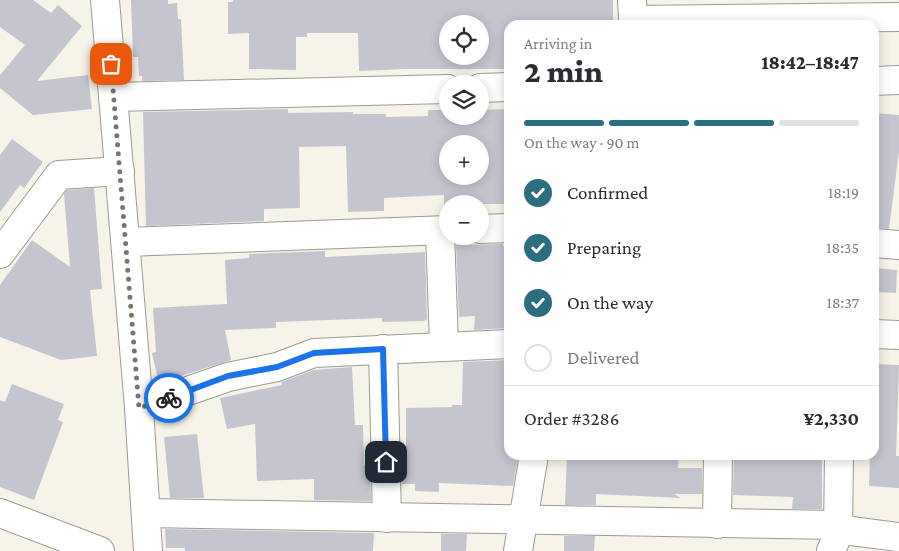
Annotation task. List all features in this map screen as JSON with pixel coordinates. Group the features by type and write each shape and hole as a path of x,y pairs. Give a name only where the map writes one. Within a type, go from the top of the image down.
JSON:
{"street":[{"path":"106,0 139,408 148,551"},
{"path":"632,0 633,20 899,17"},
{"path":"879,81 899,80"},
{"path":"489,88 504,87"},
{"path":"113,97 439,89"},
{"path":"0,254 59,175 120,171"},
{"path":"489,229 504,228"},
{"path":"126,242 439,230"},
{"path":"879,243 899,245"},
{"path":"444,245 444,346"},
{"path":"879,334 899,335"},
{"path":"139,408 228,376 277,367 314,353 504,344"},
{"path":"383,349 387,518"},
{"path":"518,551 533,460"},
{"path":"717,524 718,460"},
{"path":"831,551 838,534 839,460"},
{"path":"0,513 100,551"},
{"path":"146,513 837,525 851,531 899,537"}],"building":[{"path":"0,0 33,0 51,13 58,5 82,26 37,81 88,75 92,109 33,115 0,88 0,75 25,45 0,27"},
{"path":"131,0 168,0 168,4 177,3 178,19 181,19 184,80 142,81 142,76 139,76 138,57 133,57"},
{"path":"233,0 613,0 613,20 504,20 504,69 359,71 358,33 307,33 307,37 296,37 296,70 249,69 249,33 228,34 228,2 233,2"},
{"path":"288,109 288,113 353,112 353,114 386,114 386,117 428,116 428,110 439,110 439,125 489,125 489,110 504,109 504,204 489,204 489,195 439,195 384,198 384,211 348,212 346,146 299,147 300,208 264,209 264,221 146,226 143,112"},
{"path":"879,113 899,115 899,151 889,229 879,228"},
{"path":"12,139 43,162 24,188 20,185 0,212 0,155"},
{"path":"94,188 102,289 90,290 97,356 61,360 0,337 0,285 32,240 70,267 64,194 67,190"},
{"path":"503,244 504,328 474,330 475,316 459,317 456,245"},
{"path":"325,251 325,257 425,252 427,319 424,321 382,322 382,318 276,322 276,328 225,330 231,360 159,383 152,353 156,352 153,308 227,304 225,260 249,258 249,254"},
{"path":"879,268 897,270 896,293 879,292"},
{"path":"504,360 504,460 517,460 513,486 439,483 439,492 415,491 415,484 402,484 401,464 406,464 406,408 462,405 463,362"},
{"path":"879,364 899,365 896,456 899,456 899,488 869,486 870,460 879,460"},
{"path":"352,367 355,425 363,425 364,465 370,465 371,501 314,500 314,479 257,481 255,424 227,429 220,398 282,385 281,382 314,370"},
{"path":"12,384 64,404 58,420 63,422 34,500 0,487 0,400 5,402"},
{"path":"197,434 204,498 170,498 164,437"},
{"path":"567,460 679,460 678,468 702,468 702,494 674,494 681,498 596,494 596,505 565,505"},
{"path":"734,460 822,460 822,509 792,509 793,497 733,495"},
{"path":"165,529 374,533 373,551 185,551 185,548 166,548"},
{"path":"441,534 467,534 466,551 441,551"},
{"path":"564,536 595,536 594,551 564,551"}],"way so far":[{"path":"111,64 139,408 169,398"}],"route":[{"path":"169,398 228,376 277,367 314,353 383,349 386,462"}]}
